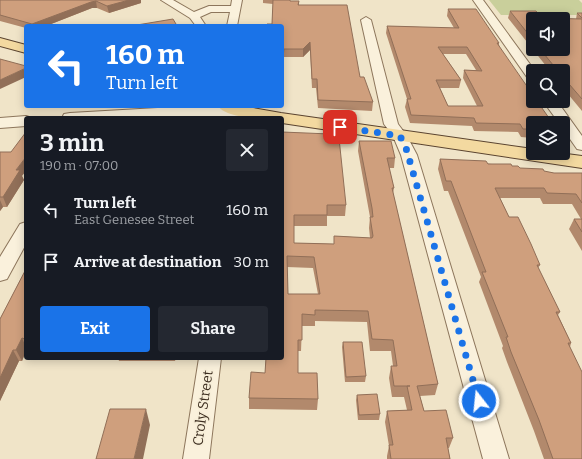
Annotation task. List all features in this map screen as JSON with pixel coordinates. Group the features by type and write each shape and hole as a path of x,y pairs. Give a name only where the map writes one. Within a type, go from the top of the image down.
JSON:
{"main road":[{"path":"0,42 24,48"},
{"path":"230,108 244,115 256,116"},
{"path":"284,118 582,162"}],"street":[{"path":"166,0 194,16 200,24"},
{"path":"183,0 200,7 209,8 235,4 232,24"},
{"path":"478,0 526,67"},
{"path":"194,16 209,8"},
{"path":"366,20 391,124 400,136 409,155 436,256 496,459"},
{"path":"555,108 582,146"},
{"path":"107,116 175,112 244,115"},
{"path":"0,123 24,121"},
{"path":"0,274 24,232"},
{"name":"Croly Street","path":"196,459 210,360"}],"green space":[{"path":"489,0 579,0 582,3 582,15 570,15 570,12 526,12 526,15 501,15"}],"building":[{"path":"0,0 129,0 107,6 96,1 91,2 32,24 0,15"},
{"path":"273,0 299,1 298,5 347,5 360,77 364,77 373,102 318,100 317,79 312,79 310,42 303,49 284,49 284,24 272,24"},
{"path":"448,9 476,9 526,85 526,108 542,108 548,116 526,116 526,129 523,129 520,124 476,123 474,118 411,115 407,99 411,99 387,26 459,28","holes":["438,47 467,47 482,71 464,70 483,106 448,106 436,80 461,80"]},
{"path":"510,11 537,12 526,12 526,31"},
{"path":"577,13 582,13 582,18"},
{"path":"173,19 176,24 143,24"},
{"path":"570,19 582,19 582,99 570,85 570,64 552,64 546,56 570,56"},
{"path":"0,59 24,65 24,69 0,80"},
{"path":"284,132 330,134 330,138 339,138 346,205 327,205 327,215 294,215 294,243 334,244 334,236 372,238 370,217 373,217 372,208 359,141 391,141 395,158 387,158 394,188 392,188 438,384 417,386 424,411 446,410 453,438 446,438 450,459 391,459 389,445 393,445 387,411 412,410 407,386 394,386 391,366 397,366 393,340 372,339 368,311 315,310 315,315 302,314 302,340 298,340 298,373 317,373 318,399 249,398 251,372 265,373 266,360 284,360","holes":["287,256 314,257 320,294 288,294"]},
{"path":"24,135 24,160 16,170 20,170 3,197 0,197 0,152 11,152"},
{"path":"440,159 486,161 488,164 511,164 512,166 518,166 520,168 543,169 544,171 554,173 582,173 582,203 576,194 547,193 544,188 495,188 509,217 518,217 531,244 540,265 537,265 560,312 556,312 571,343 568,343 582,372 582,459 553,459 539,420 511,352 506,337 508,337 482,272 486,272 451,181 446,181"},
{"path":"574,219 582,219 582,232"},
{"path":"24,273 24,339 22,338 16,350 13,350 0,378 0,319"},
{"path":"343,342 362,342 366,376 346,377"},
{"path":"377,394 380,414 359,415 357,395"},
{"path":"110,409 146,409 134,459 96,459"}],"route":[{"path":"340,127 400,136 409,155 436,256 479,401"}]}
